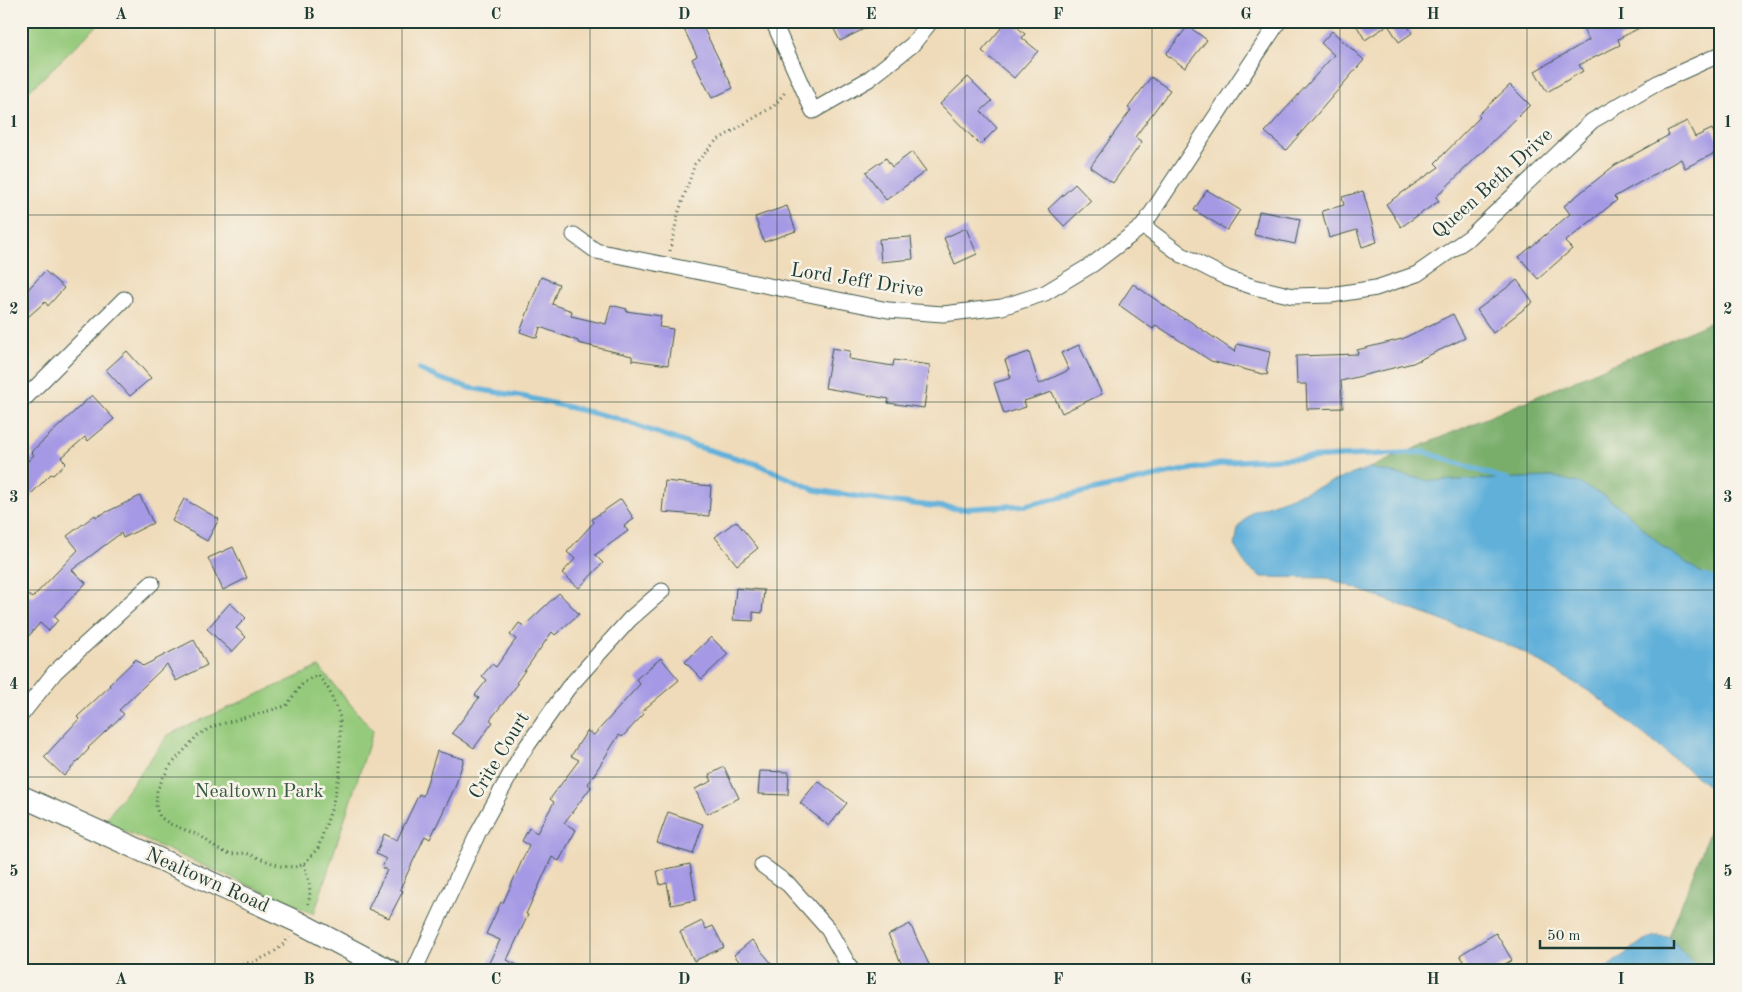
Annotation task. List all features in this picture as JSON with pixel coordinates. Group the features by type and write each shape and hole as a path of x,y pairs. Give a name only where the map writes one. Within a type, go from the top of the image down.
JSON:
{"street":[{"path":"774,21 813,111 869,79 912,45 931,21"},
{"name":"Lord Jeff Drive","path":"574,235 596,251 888,310 943,314 1002,307 1045,293 1093,264 1143,226 1279,21"},
{"name":"Queen Beth Drive","path":"1143,226 1182,255 1227,278 1254,288 1293,296 1331,295 1376,288 1417,274 1470,237 1592,121 1661,81 1721,54"},
{"path":"21,402 124,299"},
{"path":"21,715 55,672 152,583"},
{"name":"Crite Court","path":"414,971 478,833 522,753 568,688 630,619 662,591"},
{"name":"Nealtown Road","path":"21,796 298,922 391,971"},
{"path":"762,865 789,885 828,929 852,971"}],"path":[{"path":"667,266 678,214 695,164 716,141 774,106 798,78"},
{"path":"319,676 329,690 340,717 340,772 332,807 318,848 304,864 295,867 280,866 246,853 230,854 217,849 201,836 170,824 160,817 156,808 158,790 169,767 198,735 214,726 286,706 303,683 319,676"},
{"path":"188,971 246,963 267,955 284,944 310,899 309,882 304,864"}],"green space":[{"path":"21,21 102,21 28,92 21,79"},
{"path":"1721,318 1721,582 1706,577 1663,547 1625,511 1603,495 1554,477 1429,481 1369,468"},
{"name":"Nealtown Park","path":"319,667 373,731 314,914 104,822 168,735"},
{"path":"1721,801 1721,971 1701,971 1669,937"}],"water":[{"path":"1369,468 1430,481 1554,477 1579,483 1603,495 1625,511 1663,547 1706,576 1721,582 1721,796 1592,693 1518,649 1328,578 1262,577 1247,567 1235,547 1238,528 1251,512"},
{"path":"1656,936 1669,937 1701,971 1602,971 1644,940"}],"building":[{"path":"680,21 700,21 733,88 712,98 692,59 697,56"},
{"path":"830,21 880,21 840,41"},
{"path":"1007,21 1010,21 1025,34 1022,38 1038,51 1014,78 982,51"},
{"path":"1354,21 1405,21 1412,33 1399,42 1388,25 1365,40"},
{"path":"1597,21 1653,21 1618,39 1620,45 1579,65 1583,71 1547,92 1535,71 1589,40 1583,28"},
{"path":"1188,26 1207,40 1185,68 1166,54"},
{"path":"1332,31 1364,60 1286,150 1265,132 1334,55 1321,43"},
{"path":"968,77 992,101 981,111 997,128 980,145 940,104"},
{"path":"1151,77 1170,90 1135,137 1142,142 1113,183 1090,167 1131,110 1128,108"},
{"path":"1510,85 1530,105 1436,197 1439,201 1401,227 1386,204 1439,167 1435,163 1480,117 1478,115"},
{"path":"1687,121 1695,137 1712,129 1721,150 1685,168 1681,159 1614,197 1617,200 1565,242 1572,249 1538,279 1519,257 1570,214 1564,206 1615,165 1669,135 1667,131"},
{"path":"912,152 926,171 886,200 866,172 886,158 892,167"},
{"path":"1075,184 1091,201 1064,226 1048,209"},
{"path":"1207,190 1240,210 1227,230 1194,210"},
{"path":"1363,191 1377,242 1362,247 1357,230 1329,238 1322,211 1344,205 1342,197"},
{"path":"787,206 796,231 764,242 755,217"},
{"path":"1259,211 1300,219 1295,244 1254,235"},
{"path":"966,228 977,254 955,264 944,238"},
{"path":"911,237 913,259 881,262 879,239"},
{"path":"45,271 64,288 48,306 45,302 21,323 21,297"},
{"path":"541,277 559,284 552,304 572,311 571,316 606,324 611,305 627,309 626,311 661,316 659,327 673,329 668,365 632,360 632,356 578,343 578,341 540,327 537,338 520,332"},
{"path":"1517,280 1533,302 1493,333 1477,310"},
{"path":"1133,284 1235,352 1237,344 1270,352 1267,375 1211,361 1156,325 1153,329 1119,305"},
{"path":"1453,314 1465,338 1413,363 1341,381 1343,408 1307,409 1306,384 1297,384 1296,356 1358,354 1357,350 1402,339"},
{"path":"1079,345 1102,394 1062,413 1052,392 1024,401 1026,407 1004,414 994,383 1011,378 1005,360 1029,352 1039,384 1069,370 1061,353"},
{"path":"832,348 850,351 849,359 893,366 894,360 930,365 924,408 888,403 889,399 825,388"},
{"path":"127,351 151,378 130,396 106,370"},
{"path":"92,395 114,419 88,441 85,437 61,458 66,463 53,475 51,474 21,504 21,468 34,455 31,452"},
{"path":"665,481 711,486 709,516 662,512"},
{"path":"140,496 153,523 123,538 121,533 72,570 86,583 54,616 58,620 49,631 40,623 21,645 21,589 32,598 78,550 67,536 95,515 96,517"},
{"path":"184,499 219,519 207,541 172,521"},
{"path":"621,499 634,519 624,526 628,531 595,555 603,563 579,588 562,573 575,559 567,552 594,522 592,519"},
{"path":"736,521 758,548 737,565 715,537"},
{"path":"233,547 247,578 223,590 208,558"},
{"path":"736,588 764,590 762,613 753,612 753,621 733,620"},
{"path":"559,593 579,614 555,635 552,632 516,683 518,684 490,720 493,722 474,748 452,733 479,698 475,695 487,680 482,676 492,664 496,667 516,639 510,635 519,623 524,626"},
{"path":"230,603 246,618 236,628 246,637 232,652 207,629"},
{"path":"711,637 728,654 702,679 685,662"},
{"path":"194,640 207,665 176,681 167,664 119,710 124,714 88,748 64,776 44,757 79,719 77,717 136,659 143,666"},
{"path":"661,658 679,680 641,712 644,714 622,737 619,735 588,784 591,787 564,823 576,830 559,861 552,857 507,960 529,971 485,971 500,940 486,934 501,902 503,903 529,845 522,841 529,828 537,833 554,802 550,799 579,760 571,756 587,731 594,735 640,684 636,679"},
{"path":"437,751 464,759 455,787 430,839 425,836 400,889 403,891 389,918 368,909 387,870 382,868 386,859 376,854 384,834 397,840 419,794 423,796"},
{"path":"724,767 739,798 707,814 695,789 712,781 709,775"},
{"path":"760,771 789,772 788,795 758,794"},
{"path":"818,781 847,803 829,826 800,803"},
{"path":"668,812 703,824 693,854 657,843"},
{"path":"690,864 696,900 671,905 667,883 660,885 657,871"},
{"path":"702,921 706,929 713,926 724,947 694,961 680,932"},
{"path":"910,924 932,971 905,971 888,935"},
{"path":"1496,933 1512,960 1493,971 1470,971 1460,955"},
{"path":"752,940 778,971 747,971 734,955"}],"waterway":[{"path":"419,369 438,378 470,388 525,397 615,418 692,445 757,464 815,490 894,502 961,509 1026,505 1175,472 1238,461 1425,452 1510,481"},
{"path":"1705,576 1721,582"}]}
